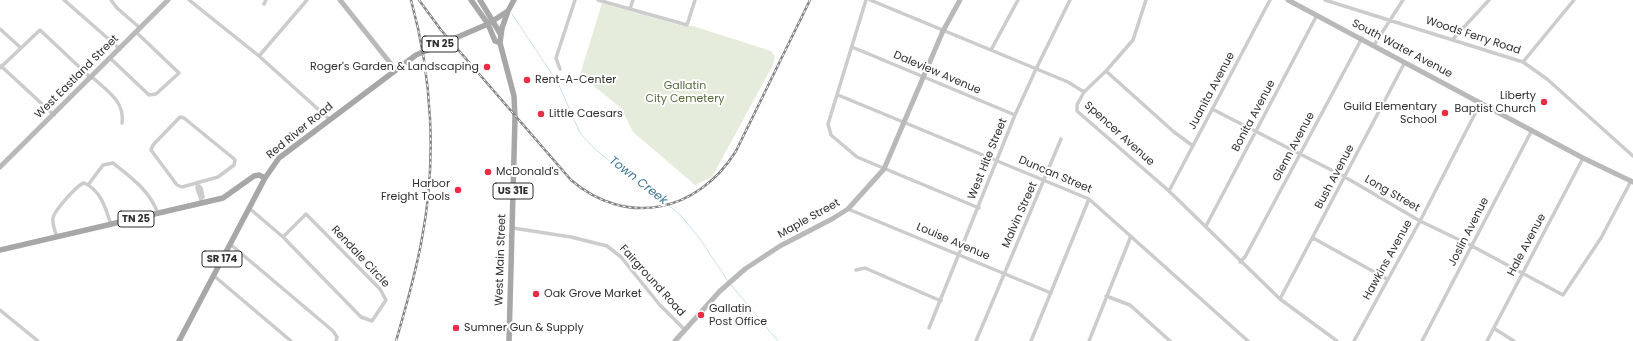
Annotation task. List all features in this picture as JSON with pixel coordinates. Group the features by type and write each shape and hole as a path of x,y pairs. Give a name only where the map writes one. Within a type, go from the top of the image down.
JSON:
{"main road":[{"name":"US 31E","path":"471,0 488,24 495,41 500,43"},
{"path":"480,0 494,21 502,37"},
{"name":"TN 25","path":"508,11 514,0"},
{"name":"Red River Road","path":"265,178 279,158 395,69 422,51 488,24 508,11"},
{"path":"500,43 502,28 508,11"},
{"name":"West Main Street","path":"500,43 515,102 509,341"},
{"name":"TN 25","path":"0,250 158,214 228,195 254,176 259,175 265,178"},
{"name":"SR 174","path":"179,341 265,178"}],"street":[{"path":"64,0 120,49"},
{"path":"110,58 148,95 156,94 179,73 116,8 111,0"},
{"name":"West Eastland Street","path":"0,167 168,0"},
{"path":"189,0 259,56 329,119"},
{"path":"259,56 306,0"},
{"path":"340,0 395,69"},
{"path":"560,70 556,58 575,0"},
{"path":"598,0 687,25 695,0"},
{"path":"630,9 633,0"},
{"path":"866,0 838,96 828,124 831,136 857,157 979,208"},
{"name":"Spencer Avenue","path":"870,0 1068,82 1084,92 1076,111 1169,191 1206,226 1216,239 1280,299 1337,341"},
{"name":"Maple Street","path":"675,341 684,329 724,286 745,268 780,246 832,220 848,209 884,169 943,31 960,0"},
{"path":"991,50 1018,0"},
{"name":"West Hite Street","path":"929,328 1016,115 1070,0"},
{"path":"1084,92 1106,71 1133,40 1146,0"},
{"name":"Juanita Avenue","path":"1169,191 1270,0"},
{"name":"South Water Avenue","path":"1288,0 1362,38 1583,158 1632,181"},
{"name":"Woods Ferry Road","path":"1325,0 1523,62 1553,84 1633,156"},
{"path":"1374,45 1402,0"},
{"path":"1453,39 1489,0"},
{"path":"1523,62 1574,0"},
{"name":"Bonita Avenue","path":"1206,226 1317,15"},
{"path":"0,28 21,48"},
{"path":"54,115 1,67 40,30 120,104 123,114 122,123"},
{"name":"Glenn Avenue","path":"1240,262 1245,257 1362,38"},
{"name":"Daleview Avenue","path":"852,47 1016,115"},
{"name":"Bush Avenue","path":"1280,299 1405,62"},
{"path":"1106,71 1174,132 1193,146"},
{"name":"Duncan Street","path":"838,96 998,160 1089,199 1248,341"},
{"name":"Hawkins Avenue","path":"1354,341 1420,220 1481,102"},
{"name":"Long Street","path":"1212,109 1345,177 1420,220 1564,295 1601,238 1632,181"},
{"path":"180,117 184,118 235,160 234,165 224,174 198,184 179,186 151,150 153,145 180,117"},
{"name":"Joslin Avenue","path":"1422,341 1532,130"},
{"name":"Malvin Street","path":"976,341 1061,139"},
{"name":"Hale Avenue","path":"1488,341 1583,158"},
{"path":"88,185 103,164 113,163 144,191 154,203 158,214"},
{"path":"56,237 53,224 55,213 80,184 88,185 103,202 111,225"},
{"path":"198,184 201,188 203,197 202,201"},
{"path":"1031,341 1089,199"},
{"name":"Rendale Circle","path":"249,208 283,237 362,317 372,320 386,300 380,289 312,219 306,214 283,237"},
{"name":"Louise Avenue","path":"848,209 960,254 1051,293"},
{"name":"Fairground Road","path":"512,228 571,236 607,246 621,257 664,309 684,329"},
{"path":"1090,341 1106,296 1132,236"},
{"path":"1313,238 1387,279"},
{"path":"230,244 333,332 337,337 336,341"},
{"path":"856,270 865,268 941,301"},
{"path":"214,275 291,341"},
{"path":"1106,296 1130,305 1170,341"},
{"path":"0,310 38,341"},
{"path":"1495,329 1514,341"}],"green space":[{"name":"Gallatin City Cemetery","path":"602,3 683,26 693,26 771,51 775,56 773,65 712,177 695,185 633,132 621,108 580,75"}],"waterway":[{"name":"Town Creek","path":"512,14 558,83 580,133 595,149 634,181 663,200 682,217 700,239 728,281"},
{"name":"Town Creek","path":"731,285 778,341"}],"railway":[{"path":"396,341 420,251 430,179 431,148 428,88 424,58 411,0"},
{"path":"419,0 441,30 571,180 593,195 615,204 638,208 660,206 682,200 702,188 720,172 736,151 810,0"}],"place":[{"name":"Roger's Garden & Landscaping","path":"487,67"},
{"name":"Rent-A-Center","path":"527,80"},
{"name":"Liberty Baptist Church","path":"1544,102"},
{"name":"Guild Elementary School","path":"1445,113"},
{"name":"Little Caesars","path":"541,114"},
{"name":"McDonald's","path":"488,172"},
{"name":"Harbor Freight Tools","path":"458,190"},
{"name":"Oak Grove Market","path":"536,294"},
{"name":"Gallatin Post Office","path":"701,315"},
{"name":"Sumner Gun & Supply","path":"456,328"}]}
